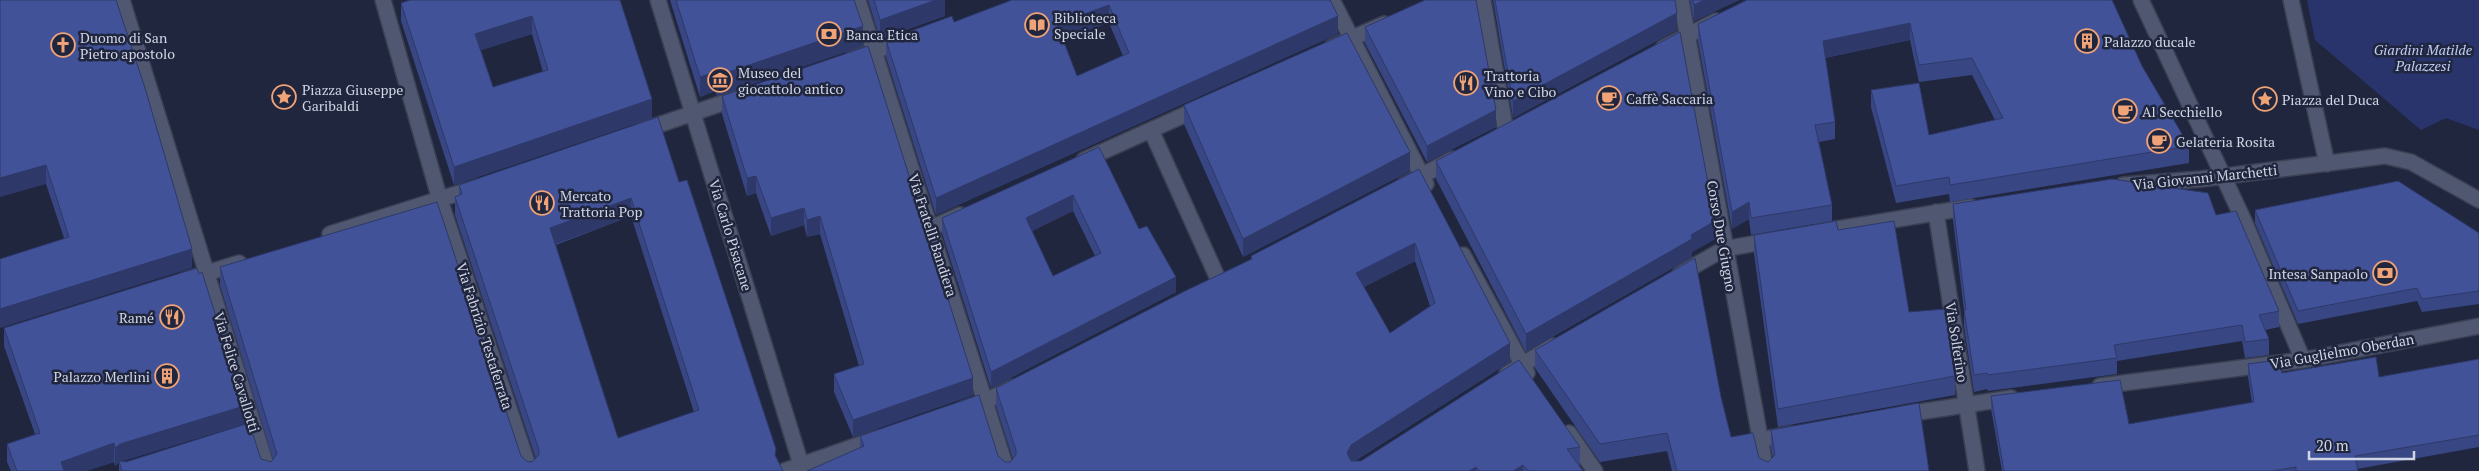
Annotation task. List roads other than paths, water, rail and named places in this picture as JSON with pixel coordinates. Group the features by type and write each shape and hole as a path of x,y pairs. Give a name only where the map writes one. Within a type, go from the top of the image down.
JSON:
{"street":[{"path":"122,0 153,95 206,273"},
{"name":"Via Carlo Pisacane","path":"658,0 802,468"},
{"name":"Via Fratelli Bandiera","path":"858,0 1007,471"},
{"path":"1332,0 1435,201"},
{"path":"1483,0 1506,132"},
{"name":"Corso Due Giugno","path":"1681,0 1724,249 1766,471"},
{"path":"2141,0 2224,176 2303,360"},
{"path":"2291,0 2308,52 2327,164"},
{"path":"389,9 440,200"},
{"path":"1653,54 1728,16"},
{"path":"1317,55 1393,19"},
{"path":"835,65 918,36"},
{"path":"628,136 750,94"},
{"path":"1072,166 1212,102"},
{"path":"1489,141 1523,123"},
{"path":"1151,130 1219,281"},
{"path":"1386,194 1464,154"},
{"name":"Via Giovanni Marchetti","path":"2107,186 2224,176 2385,156 2411,162 2479,200"},
{"path":"318,238 496,181"},
{"name":"Via Fabrizio Testaferrata","path":"440,200 530,471"},
{"path":"1666,282 1724,249 1983,205"},
{"path":"931,228 975,209"},
{"name":"Via Solferino","path":"1936,212 1977,471"},
{"path":"1458,244 1522,365 1538,389"},
{"path":"168,285 252,259"},
{"path":"1202,290 1237,272"},
{"name":"Via Felice Cavallotti","path":"206,273 250,431 268,471"},
{"name":"Via Guglielmo Oberdan","path":"2085,388 2303,360 2479,326"},
{"path":"1497,381 1564,340"},
{"path":"949,414 986,401 1029,379"},
{"path":"1882,418 1967,403 2026,396"},
{"path":"1561,422 1595,471"},
{"path":"1760,440 1807,431"},
{"path":"784,471 802,468 894,433"}],"place":[{"name":"Biblioteca Speciale","path":"1037,25"},
{"name":"Banca Etica","path":"829,34"},
{"name":"Palazzo ducale","path":"2087,41"},
{"name":"Duomo di San Pietro apostolo","path":"63,45"},
{"name":"Museo del giocattolo antico","path":"720,80"},
{"name":"Trattoria Vino e Cibo","path":"1466,83"},
{"name":"Piazza Giuseppe Garibaldi","path":"284,97"},
{"name":"Caffè Saccaria","path":"1609,98"},
{"name":"Piazza del Duca","path":"2265,99"},
{"name":"Al Secchiello","path":"2125,111"},
{"name":"Gelateria Rosita","path":"2159,141"},
{"name":"Mercato Trattoria Pop","path":"542,203"},
{"name":"Intesa Sanpaolo","path":"2385,273"},
{"name":"Ramé","path":"172,317"},
{"name":"Palazzo Merlini","path":"167,376"}],"park label":[{"name":"Giardini Matilde Palazzesi","path":"2423,58"}]}
